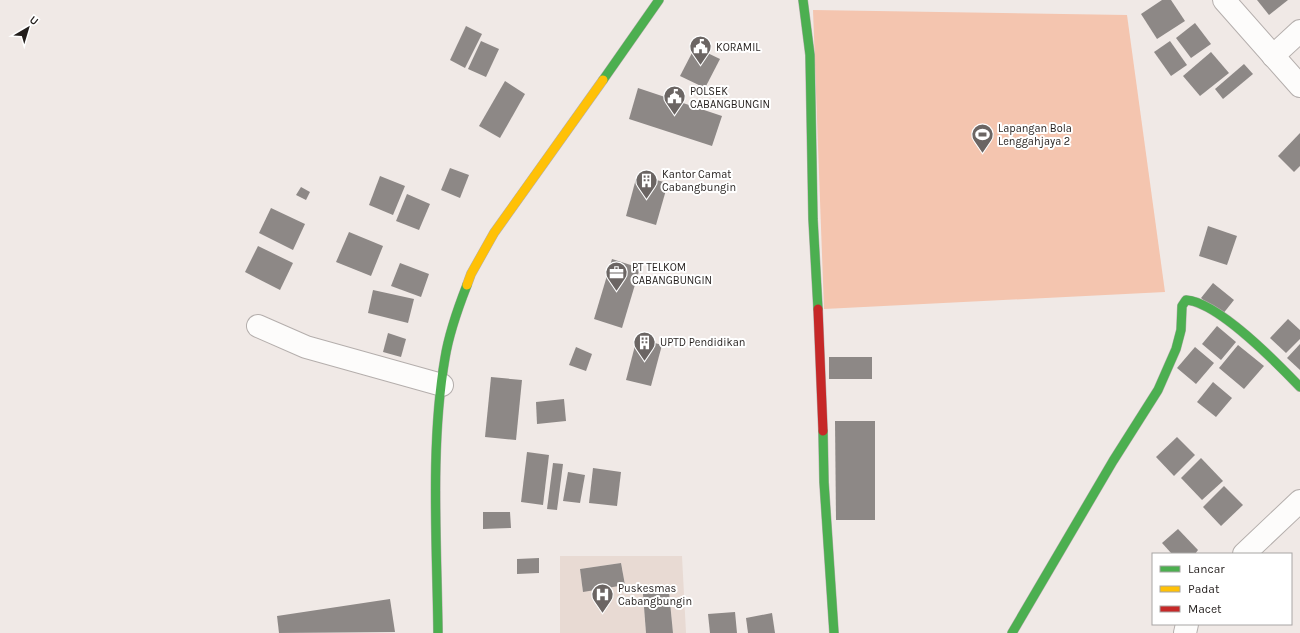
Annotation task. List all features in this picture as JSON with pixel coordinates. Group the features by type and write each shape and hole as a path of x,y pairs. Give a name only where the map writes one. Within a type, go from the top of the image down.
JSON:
{"street":[{"path":"438,633 436,502 438,416 445,357 457,311 471,274 494,233 659,0"},
{"path":"803,0 810,55 813,220 823,401 824,482 834,633"},
{"path":"1224,0 1300,86"},
{"path":"1273,56 1300,31"},
{"path":"1012,633 1109,467 1161,384 1176,349 1181,330 1182,306 1186,300 1194,300 1214,312 1271,357 1300,387"},
{"path":"258,326 306,347 442,384"},
{"path":"1245,553 1300,501"}],"shaded area":[{"name":"Lapangan Bola Lenggahjaya 2","path":"813,10 1127,15 1165,292 824,309"},
{"name":"Puskesmas Cabangbungin","path":"560,556 682,556 686,633 673,633 669,592 643,595 646,633 560,633","holes":["621,563 625,585 583,591 580,569"]}],"building":[{"path":"1162,0 1171,0 1185,21 1157,39 1141,14"},
{"path":"1257,0 1288,0 1269,15"},
{"path":"1195,23 1211,44 1191,58 1176,38"},
{"path":"466,26 482,34 465,68 450,60"},
{"path":"481,41 499,49 486,77 468,69"},
{"path":"1170,41 1187,65 1171,76 1154,52"},
{"name":"KORAMIL","path":"695,47 720,59 705,88 680,76"},
{"path":"1211,52 1229,73 1200,96 1183,76"},
{"path":"1244,64 1253,74 1223,99 1215,89"},
{"path":"505,81 525,94 500,138 479,126"},
{"name":"POLSEK CABANGBUNGIN","path":"638,88 722,116 712,146 629,119"},
{"path":"1300,133 1300,166 1294,172 1278,156"},
{"path":"450,168 469,175 460,198 441,190"},
{"name":"Kantor Camat Cabangbungin","path":"637,175 668,183 656,225 626,216"},
{"path":"380,176 405,186 393,215 369,205"},
{"path":"301,187 310,192 306,200 296,195"},
{"path":"407,194 430,204 419,230 396,221"},
{"path":"271,208 305,224 293,250 259,233"},
{"path":"1208,226 1237,236 1227,265 1199,256"},
{"path":"349,232 383,246 371,276 336,262"},
{"path":"258,246 293,263 280,290 245,272"},
{"name":"PT TELKOM CABANGBUNGIN","path":"612,259 640,268 622,328 594,319"},
{"path":"400,263 429,274 421,297 391,286"},
{"path":"1213,283 1234,300 1222,315 1201,298"},
{"path":"373,290 414,299 408,323 368,313"},
{"path":"1288,319 1300,330 1300,339 1286,353 1270,338"},
{"path":"1217,326 1236,342 1221,360 1202,344"},
{"path":"388,333 406,339 401,357 383,352"},
{"name":"UPTD Pendidikan","path":"637,338 662,345 651,386 626,380"},
{"path":"1300,344 1300,370 1287,358"},
{"path":"1238,345 1264,366 1244,389 1219,368"},
{"path":"576,347 592,354 586,371 569,365"},
{"path":"1195,347 1214,363 1196,384 1177,368"},
{"path":"829,357 872,357 872,379 829,379"},
{"path":"491,377 522,380 516,440 485,437"},
{"path":"1213,382 1232,398 1216,417 1197,402"},
{"path":"564,399 566,421 537,424 536,402"},
{"path":"835,421 875,421 875,520 836,520"},
{"path":"1177,437 1195,455 1174,476 1156,457"},
{"path":"527,452 549,455 543,505 521,502"},
{"path":"1201,458 1223,481 1202,500 1181,478"},
{"path":"553,463 563,464 557,510 547,509"},
{"path":"593,468 621,472 617,506 589,503"},
{"path":"568,472 585,475 580,503 563,501"},
{"path":"1224,486 1243,505 1221,526 1203,507"},
{"path":"483,512 510,512 511,528 483,529"},
{"path":"1178,529 1198,550 1196,553 1171,553 1162,543"},
{"path":"539,558 539,573 517,574 517,559"},
{"path":"621,563 625,585 583,592 580,569"},
{"path":"669,592 673,633 646,633 643,594"},
{"path":"390,599 395,632 279,633 277,616"},
{"path":"735,612 737,633 710,633 708,614"},
{"path":"772,613 775,633 748,633 746,618"}],"traffic: fast":[{"path":"603,80 659,0"},
{"path":"803,0 810,55 813,219 818,309"},
{"path":"438,633 436,530 437,425 440,391 449,339 467,285"},
{"path":"1012,633 1113,461 1158,390 1176,349 1181,330 1182,306 1186,300 1199,303 1230,322 1262,349 1300,387"},
{"path":"823,431 824,482 834,633"}],"traffic: slow":[{"path":"467,285 471,274 494,233 603,80"}],"traffic: jam":[{"path":"818,309 823,431"}],"place":[{"name":"KORAMIL","path":"700,66"},
{"name":"POLSEK CABANGBUNGIN","path":"675,116"},
{"name":"Lapangan Bola Lenggahjaya 2","path":"982,154"},
{"name":"Kantor Camat Cabangbungin","path":"647,200"},
{"name":"PT TELKOM CABANGBUNGIN","path":"617,292"},
{"name":"UPTD Pendidikan","path":"644,362"},
{"name":"Puskesmas Cabangbungin","path":"602,614"}]}
